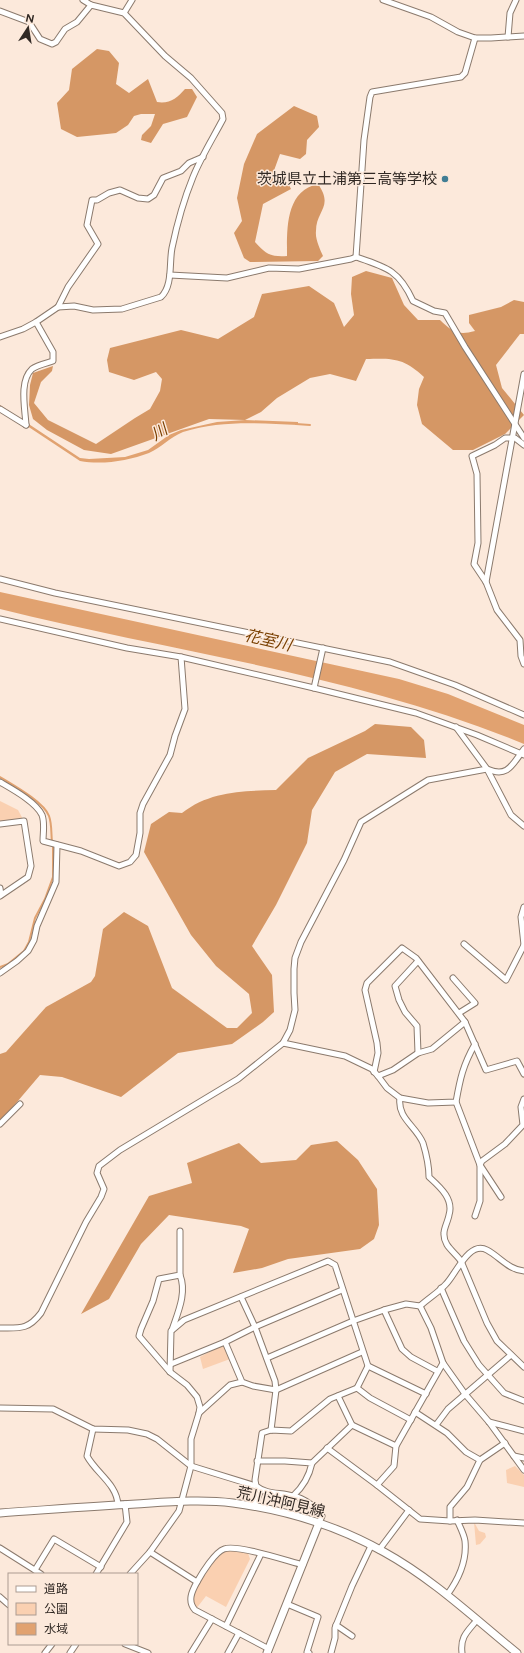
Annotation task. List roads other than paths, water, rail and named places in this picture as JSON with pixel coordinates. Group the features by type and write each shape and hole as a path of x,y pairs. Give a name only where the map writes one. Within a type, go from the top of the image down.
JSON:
{"main road":[{"name":"荒川沖阿見線","path":"0,1513 182,1501 231,1503 291,1514 336,1529 372,1546 407,1566 447,1595 517,1653"},
{"path":"268,1651 319,1524"}],"street":[{"path":"58,307 74,306 94,310 122,309 161,298 166,293 170,275 171,254 178,224 193,176 223,119 222,113 191,78 165,56 124,13 91,5 83,0"},
{"path":"124,13 132,0"},
{"path":"383,0 430,18 458,32 475,38 524,36"},
{"path":"508,37 510,12 516,0"},
{"path":"0,11 29,22 40,39 52,44 56,42 65,29 76,22 91,5"},
{"path":"356,257 364,140 372,92 461,76 465,74 475,38"},
{"path":"0,337 23,329 58,307 68,287 98,244 87,225 92,200 97,200 109,192 120,190 138,198 148,199 154,194 163,178 181,171 189,163 203,157"},
{"path":"170,275 227,278 269,268 299,269 356,257 374,263 393,272 407,288 413,301 434,311 446,312 465,347 524,438"},
{"path":"0,409 26,425 24,390 27,375 34,368 53,361 53,352 36,322"},
{"path":"486,582 524,374"},
{"path":"524,446 512,438 505,438 495,445 472,456 477,474 478,543 474,564 486,582 497,610 520,640 521,656 524,664"},
{"path":"0,579 55,593 390,662 455,685 524,715"},
{"path":"0,619 127,648 180,657 416,713 455,726 522,755"},
{"path":"314,688 323,648"},
{"path":"0,782 23,795 41,814 44,841 81,851 119,866 130,862 136,854 140,833 140,813 143,804 170,755 185,709 180,657"},
{"path":"455,726 487,769 511,815 524,826"},
{"path":"0,1328 23,1328 34,1322 41,1313 86,1222 101,1197 104,1189 97,1173 99,1166 120,1150 153,1129 238,1079 283,1043 290,1030 295,1010 294,969 301,942 344,860 361,822 428,780 487,769 502,773 509,770 522,755 524,750"},
{"path":"0,824 24,821 31,866 28,877 0,896"},
{"path":"0,973 28,951 34,940 37,926 56,882 57,845"},
{"path":"0,888 0,896"},
{"path":"464,944 506,980 524,945 521,917 524,907"},
{"path":"376,1074 378,1053 377,1043 365,990 367,983 402,948 418,960 465,1022 476,1044 486,1070 518,1061 524,1074"},
{"path":"418,960 395,986 399,1000 405,1012 417,1026 418,1054"},
{"path":"453,978 474,1003 459,1014"},
{"path":"376,1074 393,1070 418,1054 432,1049 465,1022"},
{"path":"283,1043 344,1056 376,1074 386,1088 400,1098 428,1103 456,1102"},
{"path":"476,1044 468,1056 461,1073 456,1102 480,1165 501,1197"},
{"path":"400,1098 402,1116 413,1127 422,1143 429,1169 429,1177 442,1191 450,1203 450,1213 444,1234 449,1250 458,1256 461,1261 487,1323 497,1341 524,1367"},
{"path":"475,1216 480,1202 480,1165 482,1161 505,1144 523,1125 521,1107 524,1099"},
{"path":"0,1124 20,1104"},
{"path":"170,1372 171,1331 183,1295 183,1283 180,1275 180,1231"},
{"path":"267,1358 353,1321 384,1310 406,1304 420,1306 447,1283 461,1261 476,1248 483,1248 498,1257 511,1268 524,1271"},
{"path":"171,1331 184,1320 328,1261 335,1265 362,1352 368,1366 426,1394"},
{"path":"131,1573 150,1552 179,1511 192,1466 191,1439 200,1407 197,1396 187,1385 170,1372 139,1336 153,1301 159,1279 180,1275"},
{"path":"441,1288 464,1341 479,1365 504,1393 524,1401"},
{"path":"171,1364 225,1342 255,1327 342,1290"},
{"path":"241,1297 255,1327 275,1380 276,1390 271,1430"},
{"path":"420,1306 431,1328 443,1363 524,1470"},
{"path":"384,1310 402,1349 411,1357 437,1371"},
{"path":"225,1342 242,1382"},
{"path":"199,1413 230,1385 242,1382 253,1386 276,1390 362,1352"},
{"path":"436,1425 448,1409 511,1355"},
{"path":"377,1485 394,1466 396,1446 426,1394 437,1371 443,1363"},
{"path":"256,1486 255,1480 257,1461 262,1433 271,1430 291,1431 330,1399 357,1388 368,1366"},
{"path":"357,1388 370,1398 411,1420"},
{"path":"338,1396 352,1425 396,1446"},
{"path":"0,1408 53,1409 93,1428 128,1430 147,1434 157,1439 192,1466 256,1486 261,1490 281,1495 293,1496 302,1500 319,1511 322,1516 319,1524"},
{"path":"415,1412 447,1432 466,1452 480,1460"},
{"path":"489,1422 524,1431"},
{"path":"293,1496 302,1488 310,1474 312,1463 326,1448 352,1425"},
{"path":"93,1428 87,1456 92,1465 114,1489 128,1522 97,1573"},
{"path":"450,1520 450,1507 467,1487 480,1460 505,1443"},
{"path":"326,1448 377,1485 420,1519 524,1523"},
{"path":"514,1456 524,1458"},
{"path":"257,1461 285,1460 312,1463"},
{"path":"254,1506 261,1490"},
{"path":"379,1550 409,1510"},
{"path":"447,1595 461,1572 465,1548 465,1541 457,1520"},
{"path":"35,1570 54,1539 101,1567"},
{"path":"331,1653 335,1638 336,1625 352,1586 372,1546"},
{"path":"0,1548 40,1573"},
{"path":"268,1651 239,1633 195,1610 190,1601 193,1589 218,1553 225,1548 238,1548 302,1565"},
{"path":"150,1552 197,1582"},
{"path":"226,1626 261,1554"},
{"path":"0,1597 8,1604"},
{"path":"287,1604 318,1617 308,1653"},
{"path":"191,1653 212,1619"},
{"path":"462,1653 461,1643 463,1637 477,1620"},
{"path":"336,1625 352,1636"},
{"path":"228,1653 239,1633"},
{"path":"45,1653 51,1645"},
{"path":"128,1645 148,1653"}],"water":[{"path":"0,405 80,458 89,459 125,457 148,450 169,435 181,430 217,422 245,420 298,422 298,425 240,423 197,428 183,432 153,451 141,456 115,462 97,463 80,461 0,408"},
{"path":"0,592 399,679 448,694 524,725 524,744 460,720 396,700 330,682 66,625 0,609"}],"waterway":[{"name":"川","path":"296,424 310,425"},
{"path":"0,777 28,794 46,811 50,819 53,843 53,877 45,899 35,918 29,942 24,951 8,964 0,967"}],"place":[{"name":"茨城県立土浦第三高等学校","path":"445,179"}],"water label":[{"name":"花室川","path":"268,640"}]}
